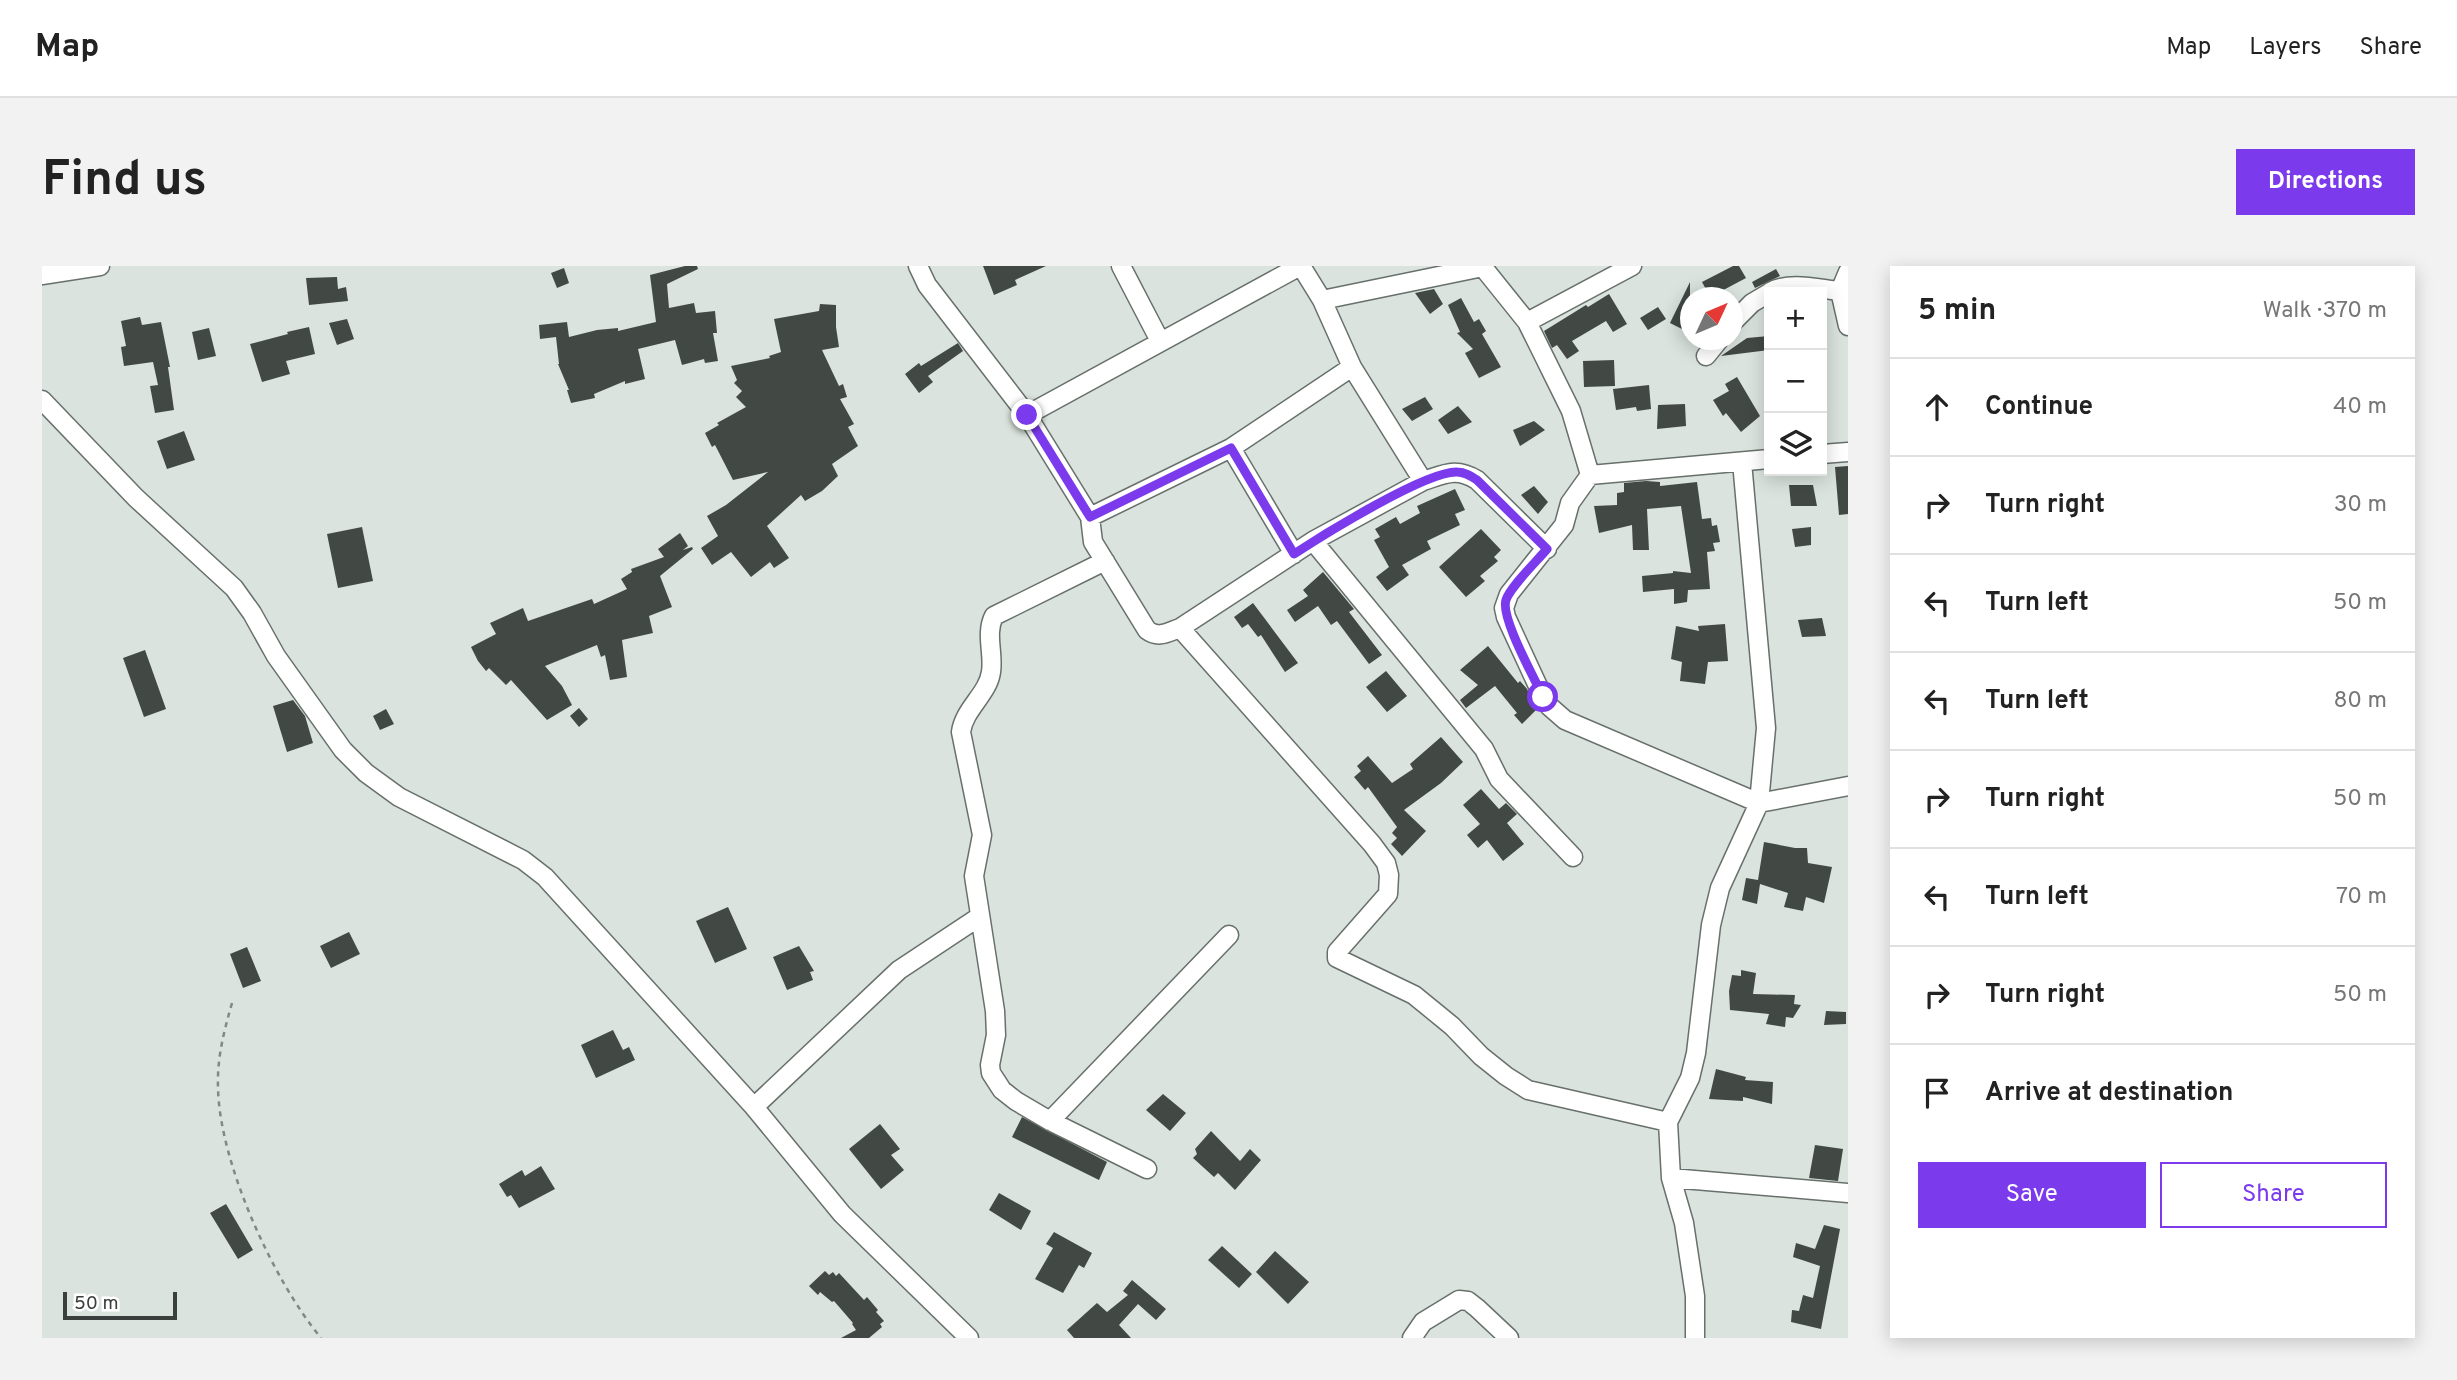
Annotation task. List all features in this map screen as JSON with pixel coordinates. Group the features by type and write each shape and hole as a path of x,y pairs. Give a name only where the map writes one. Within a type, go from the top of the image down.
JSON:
{"street":[{"path":"42,275 100,266"},
{"path":"918,266 927,285 1027,415 1090,517 1093,542 1147,630 1153,635 1180,628 1313,541 1423,481 1455,471 1477,480 1547,549"},
{"path":"1121,266 1160,341"},
{"path":"1027,415 1300,266 1322,300 1352,367 1423,481"},
{"path":"1322,300 1482,266 1527,322 1571,411 1590,475"},
{"path":"1527,322 1632,266"},
{"path":"1848,272 1840,291 1848,326"},
{"path":"1827,290 1840,291"},
{"path":"1743,312 1764,296"},
{"path":"1706,356 1711,350"},
{"path":"1090,517 1231,448 1352,367"},
{"path":"42,400 136,498 234,588 252,613 276,656 343,750 366,773 399,797 523,860 545,877 754,1107 842,1214 969,1338"},
{"path":"1231,448 1294,554"},
{"path":"1827,454 1848,452"},
{"path":"1764,460 1590,475 1570,503 1564,525 1509,594 1504,608 1549,706 1565,720 1759,803 1848,786"},
{"path":"1695,1338 1695,1296 1684,1223 1671,1178 1668,1122 1690,1078 1696,1053 1711,925 1720,888 1759,803 1766,728 1742,462"},
{"path":"1313,541 1484,749 1499,779 1573,857"},
{"path":"1105,561 1000,612 992,621 991,675 966,716 961,732 982,835 974,876 995,1011 996,1035 991,1073 1002,1090 1016,1101 1147,1169"},
{"path":"1180,628 1386,863 1389,875 1388,894 1337,952 1337,958 1414,995 1452,1026 1481,1056 1528,1090 1668,1122"},
{"path":"754,1107 899,970 979,917"},
{"path":"1050,1121 1229,935"},
{"path":"1671,1178 1848,1193"},
{"path":"1412,1338 1423,1322 1459,1300 1468,1301 1509,1338"}],"path":[{"path":"232,1003 222,1040 218,1086 221,1122 229,1157 254,1223 282,1281 321,1338"}],"building":[{"path":"685,266 697,266 698,269 667,284 669,308 694,303 696,313 715,311 717,333 713,333 718,361 705,363 704,359 682,365 675,340 638,349 645,379 625,384 625,381 594,394 595,398 571,403 569,390 558,364 556,337 540,339 539,325 567,322 569,337 597,330 618,328 618,331 656,322 650,275"},
{"path":"983,266 1046,266 1015,280 1017,285 994,295"},
{"path":"1733,266 1739,266 1746,278 1729,287 1705,287 1702,282"},
{"path":"564,268 569,283 557,288 551,273"},
{"path":"1776,269 1780,276 1755,288 1752,282"},
{"path":"337,277 338,289 346,287 348,301 309,305 306,278"},
{"path":"1434,289 1443,304 1430,314 1415,293"},
{"path":"1609,294 1627,324 1613,332 1606,321 1572,341 1579,351 1567,359 1557,345 1552,348 1544,331"},
{"path":"1461,298 1474,322 1479,319 1486,331 1482,334 1501,367 1479,378 1465,353 1473,349 1457,333 1460,332 1448,305"},
{"path":"1680,302 1680,328 1670,323"},
{"path":"820,304 836,305 839,347 822,350 839,386 843,384 847,397 840,399 854,424 848,427 858,446 832,464 838,476 822,491 805,501 801,495 767,526 789,558 774,568 770,562 751,577 731,552 712,565 701,548 718,536 707,516 726,505 768,472 733,480 715,445 712,447 705,433 746,407 736,397 742,391 734,383 737,380 731,366 770,358 769,356 781,352 774,319 819,311"},
{"path":"1658,307 1666,319 1648,330 1640,318"},
{"path":"140,317 142,325 161,322 170,367 174,410 155,413 150,386 158,385 153,362 124,366 121,347 126,346 121,321"},
{"path":"347,319 354,339 337,345 329,323"},
{"path":"309,327 315,354 286,361 290,374 262,382 250,344"},
{"path":"209,328 216,356 198,360 192,332"},
{"path":"1764,336 1764,351 1721,356 1730,350 1743,350 1743,341"},
{"path":"958,343 963,351 928,376 933,382 919,393 905,374 919,363 921,366"},
{"path":"1614,360 1615,386 1584,387 1583,361"},
{"path":"1737,377 1760,416 1741,432 1726,413 1723,416 1713,400 1729,391 1725,384"},
{"path":"1649,385 1651,409 1637,411 1636,407 1616,410 1613,389"},
{"path":"1425,397 1433,409 1412,421 1402,409"},
{"path":"1685,404 1686,426 1657,429 1658,405"},
{"path":"1458,406 1472,422 1448,434 1438,420"},
{"path":"1534,421 1545,430 1520,446 1513,430"},
{"path":"184,431 195,460 167,469 157,441"},
{"path":"1848,466 1848,514 1839,515 1835,467"},
{"path":"1660,482 1660,486 1697,482 1702,519 1711,518 1712,526 1717,525 1720,542 1713,543 1715,551 1707,552 1710,589 1688,590 1687,602 1674,604 1674,589 1643,592 1642,576 1673,571 1691,573 1681,506 1647,509 1649,550 1633,550 1632,525 1599,533 1594,506 1617,505 1617,493 1624,492 1624,483"},
{"path":"1789,485 1813,485 1817,506 1791,506"},
{"path":"1534,486 1548,502 1538,514 1521,495"},
{"path":"1455,489 1465,510 1455,514 1460,525 1427,541 1431,549 1402,565 1409,575 1387,591 1376,577 1389,567 1374,540 1380,537 1375,529 1396,517 1400,524 1420,513 1417,506"},
{"path":"362,527 373,581 338,588 327,534"},
{"path":"1811,527 1811,545 1795,547 1792,529"},
{"path":"1481,529 1501,550 1494,557 1498,561 1480,576 1485,581 1466,597 1439,567"},
{"path":"680,533 688,546 683,550 693,549 660,576 672,607 649,616 653,633 622,640 627,677 610,680 605,655 601,657 597,645 545,666 562,686 572,705 547,720 511,680 506,685 489,668 486,671 478,661 471,647 496,634 490,623 523,608 528,621 592,599 594,604 627,589 621,579 632,572 631,569 664,557 658,549"},
{"path":"1323,572 1354,609 1349,612 1382,655 1369,664 1337,621 1331,625 1318,606 1295,622 1287,610 1308,596 1303,590"},
{"path":"1253,603 1298,663 1285,672 1261,635 1258,637 1248,624 1242,628 1234,617"},
{"path":"1822,618 1826,636 1802,637 1798,620"},
{"path":"1725,624 1728,661 1708,662 1705,684 1680,681 1682,662 1671,659 1676,626 1699,631 1698,626"},
{"path":"1488,646 1518,683 1520,681 1527,689 1537,709 1522,724 1514,715 1517,713 1495,686 1466,708 1460,700 1478,685 1460,670"},
{"path":"145,650 166,709 144,717 123,658"},
{"path":"1386,671 1407,696 1387,712 1366,687"},
{"path":"293,700 305,716 313,743 287,752 273,706"},
{"path":"579,708 588,719 579,727 570,716"},
{"path":"386,709 394,724 380,730 373,716"},
{"path":"1441,737 1463,762 1441,783 1404,810 1426,831 1402,856 1391,844 1397,838 1392,833 1397,827 1368,787 1365,790 1354,777 1361,771 1357,766 1368,756 1392,783 1413,769 1410,764"},
{"path":"1481,789 1499,809 1506,803 1517,814 1507,823 1524,844 1503,861 1487,840 1478,848 1467,835 1480,824 1463,805"},
{"path":"1764,842 1807,848 1808,863 1832,867 1824,903 1806,897 1803,911 1784,907 1788,893 1760,884 1757,904 1742,900 1746,878 1758,880"},
{"path":"728,907 747,949 715,963 696,921"},
{"path":"349,932 360,954 331,968 320,946"},
{"path":"799,946 814,971 810,972 813,980 787,990 773,957"},
{"path":"247,947 261,981 243,988 230,954"},
{"path":"1741,970 1756,973 1753,994 1795,995 1794,1004 1801,1005 1793,1018 1786,1017 1785,1027 1766,1024 1769,1014 1730,1010 1732,975 1741,976"},
{"path":"1826,1011 1846,1012 1846,1024 1824,1025"},
{"path":"613,1030 623,1050 629,1047 635,1060 596,1078 581,1045"},
{"path":"1716,1069 1746,1077 1745,1080 1773,1082 1772,1104 1743,1097 1743,1101 1709,1099"},
{"path":"1163,1094 1186,1113 1170,1131 1146,1110"},
{"path":"1022,1117 1107,1162 1099,1180 1012,1137"},
{"path":"880,1124 900,1149 891,1155 904,1170 881,1189 849,1149"},
{"path":"1211,1131 1240,1161 1250,1149 1261,1160 1235,1190 1218,1173 1214,1177 1193,1158 1197,1154 1195,1149"},
{"path":"1815,1145 1843,1149 1838,1181 1809,1178"},
{"path":"541,1166 555,1189 519,1208 511,1195 507,1197 499,1184 522,1170 525,1176"},
{"path":"999,1193 1031,1211 1021,1230 989,1210"},
{"path":"226,1204 253,1250 238,1259 210,1213"},
{"path":"1824,1225 1840,1229 1821,1329 1791,1322 1792,1310 1799,1311 1803,1295 1813,1298 1820,1266 1793,1257 1796,1243 1815,1249"},
{"path":"1054,1232 1092,1253 1084,1268 1079,1265 1063,1293 1035,1279 1053,1248 1046,1244"},
{"path":"1222,1246 1252,1274 1239,1288 1208,1260"},
{"path":"1275,1251 1309,1282 1288,1304 1256,1272"},
{"path":"825,1271 829,1275 833,1272 836,1276 839,1273 864,1300 867,1297 878,1310 876,1312 884,1321 880,1324 882,1327 869,1338 841,1338 856,1330 853,1323 834,1301 820,1292 818,1295 809,1286"},
{"path":"1132,1280 1166,1309 1156,1320 1138,1304 1119,1325 1131,1338 1074,1338 1067,1330 1097,1303 1107,1312 1128,1295 1123,1291"}],"route":[{"path":"1027,415 1090,517 1231,448 1294,554 1423,481 1455,471 1465,473 1477,480 1547,549 1509,594 1504,608 1543,697"}]}
